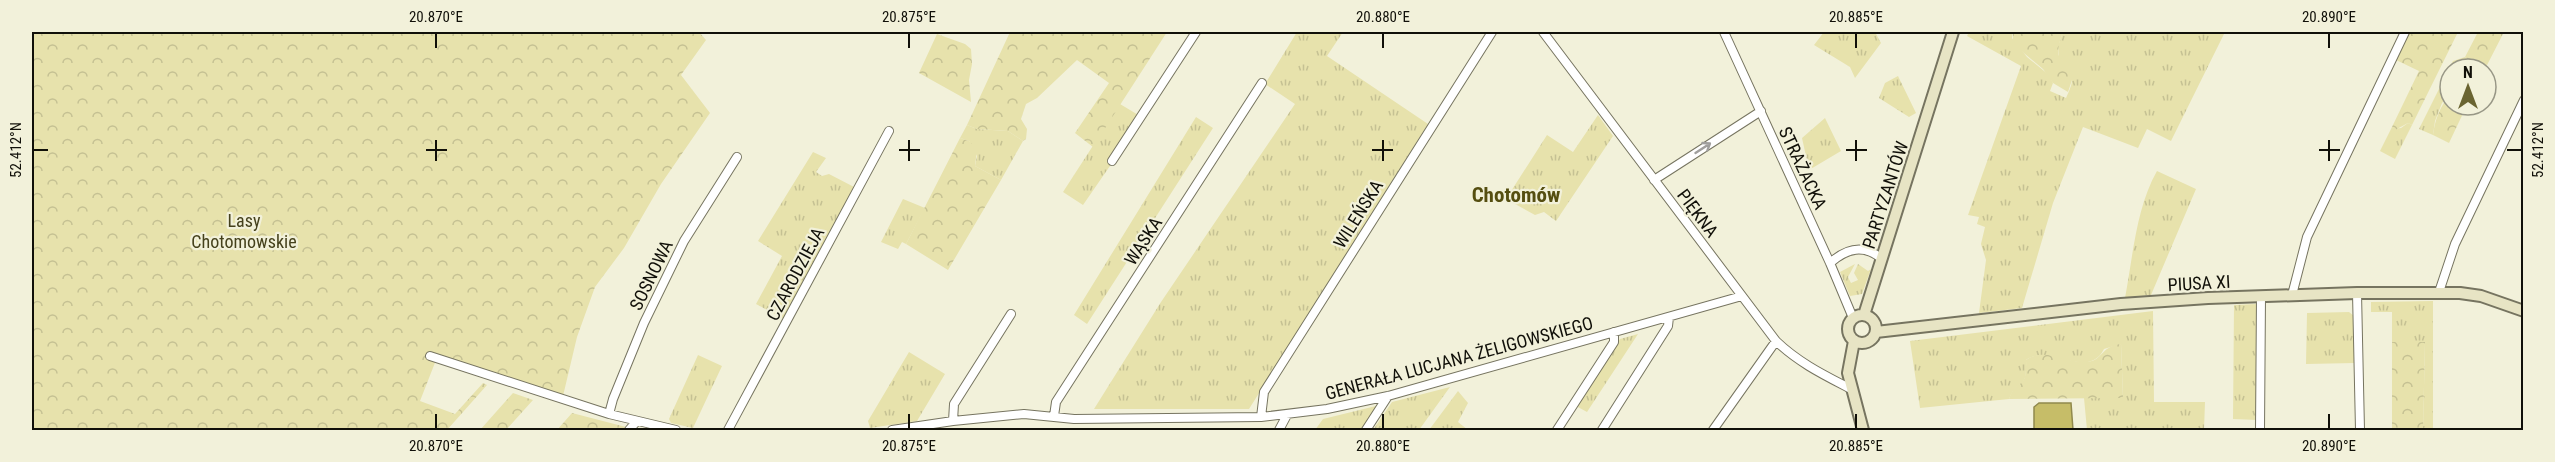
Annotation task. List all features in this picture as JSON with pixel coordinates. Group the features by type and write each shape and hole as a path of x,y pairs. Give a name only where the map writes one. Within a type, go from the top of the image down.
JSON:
{"street":[{"path":"1112,161 1196,32"},
{"name":"WILEŃSKA","path":"1261,417 1264,392 1492,32"},
{"name":"PIĘKNA","path":"1543,32 1776,341 1791,356 1851,389"},
{"name":"STRAŻACKA","path":"1724,32 1830,262 1858,316"},
{"name":"PARTYZANTÓW","path":"1858,316 1882,259 1950,32"},
{"path":"2292,295 2307,237 2405,32"},
{"name":"WĄSKA","path":"1054,416 1056,402 1262,83"},
{"path":"2439,292 2455,244 2523,100"},
{"path":"1654,180 1761,111"},
{"name":"CZARODZIEJA","path":"728,430 889,131"},
{"name":"SOSNOWA","path":"609,414 644,323 684,241 736,157"},
{"path":"1830,262 1852,249 1870,251 1882,259"},
{"name":"PIUSA XI","path":"1876,332 2121,304 2261,296 2439,292 2481,296 2523,311"},
{"path":"2357,293 2360,430"},
{"name":"GENERAŁA LUCJANA ŻELIGOWSKIEGO","path":"892,430 930,428 953,421 1024,414 1074,419 1287,415 1388,396 1742,296"},
{"path":"2260,430 2261,296"},
{"path":"953,421 954,404 1011,314"},
{"path":"1854,341 1861,343 1869,341 1876,332 1874,322 1858,316 1848,329 1854,341 1849,359 1851,389 1863,430"},
{"path":"1602,430 1668,326 1669,317"},
{"path":"1557,430 1614,342 1614,332"},
{"path":"1713,430 1776,341"},
{"path":"429,356 609,414 676,430"},
{"path":"1366,430 1388,396"},
{"path":"1280,430 1287,415"},
{"path":"629,430 637,421"}],"green space":[{"name":"Lasy Chotomowskie","path":"32,32 699,32 706,40 681,75 710,113 661,184 624,248 595,287 577,337 563,396 438,355 420,401 455,414 483,383 487,385 447,430 32,430"},
{"path":"1010,32 1167,32 1093,147 1075,133 1109,83 1077,60 1037,98 1026,104 1021,119 1027,129 1026,139 1023,141 1008,131 977,129 967,125"},
{"path":"1297,32 1343,32 1327,56 1428,124 1249,409 1094,409 1161,302 1295,104 1265,84"},
{"path":"1824,32 1875,32 1881,43 1855,78 1850,67 1814,45"},
{"path":"1969,32 2013,32 2012,38 2027,57 2049,75 2053,83 2050,91 2066,98 2072,78 2059,60 2058,46 2063,32 2225,32 2171,141 2147,129 2138,148 2083,127 2053,203 2022,308 1979,313 1986,260 1981,244 1985,227 1977,224 1979,217 1968,215 2021,66 1967,36"},
{"path":"2013,32 2063,32 2058,49 2060,58 2073,77 2068,92 2053,83 2043,69 2013,44"},
{"path":"2409,32 2458,32 2446,57 2438,57 2438,72 2412,125 2408,123 2395,130 2391,129 2419,71 2396,60"},
{"path":"2478,32 2504,32 2491,57 2465,57"},
{"path":"937,34 965,44 971,49 972,64 969,80 971,102 919,73"},
{"path":"1898,76 1916,113 1909,117 1879,98 1885,83"},
{"path":"2438,91 2438,113 2433,135 2419,129"},
{"path":"1120,104 1140,116 1108,160 1112,163 1083,205 1063,192"},
{"path":"2438,113 2438,117 2461,117 2449,143 2433,135"},
{"path":"1598,115 1613,136 1556,221 1544,212 1535,215 1506,199 1547,135 1573,152"},
{"path":"1196,117 1213,128 1087,324 1074,315"},
{"path":"1825,118 1841,151 1809,170 1802,138"},
{"path":"2408,123 2412,125 2395,159 2380,151 2391,129 2401,128"},
{"path":"967,125 977,129 1008,131 1023,141 1001,180 975,166 977,156 969,141 960,138"},
{"path":"960,138 969,141 977,150 975,166 1001,180 948,270 906,244"},
{"path":"813,152 826,158 816,172 822,176 829,174 856,188 784,319 756,304 782,256 758,241"},
{"path":"2157,171 2196,189 2151,295 2125,298 2140,216"},
{"path":"903,199 925,208 906,244 902,242 898,249 881,242"},
{"path":"1855,264 1848,277 1851,283 1858,280 1854,273 1858,264 1868,271 1871,269 1862,294 1850,296 1840,272"},
{"path":"2433,301 2433,430 2423,430 2425,342 2392,342 2392,312 2371,312 2371,302"},
{"path":"2257,304 2257,420 2233,419 2234,305"},
{"path":"2153,311 2154,402 2205,402 2204,430 2087,430 2084,398 2123,397 2121,344 2104,349 2097,358 2088,362 2046,356 2035,356 2026,360 2024,381 2009,399 1920,408 1910,341"},
{"path":"2349,312 2354,316 2355,363 2306,364 2307,313"},
{"path":"1638,334 1587,412 1576,406 1620,339"},
{"path":"2392,342 2425,342 2423,430 2392,430"},
{"path":"2121,344 2123,398 2009,399 2025,377 2026,360 2033,356 2047,355 2085,362 2095,359 2114,345"},
{"path":"909,352 945,374 917,421 870,428 868,421"},
{"path":"698,355 722,366 693,428 671,423 669,419"},
{"path":"1450,387 1419,430 1373,430 1392,402"},
{"path":"1458,391 1468,403 1458,422 1468,430 1429,430"},
{"path":"513,393 533,400 506,430 480,430"},
{"path":"1380,405 1363,430 1315,430 1323,419"},
{"path":"572,413 626,427 623,430 557,430"}],"shaded area":[{"path":"2039,403 2071,403 2073,430 2034,430 2034,407"}],"district":[{"name":"Chotomów","path":"1516,195"}]}
